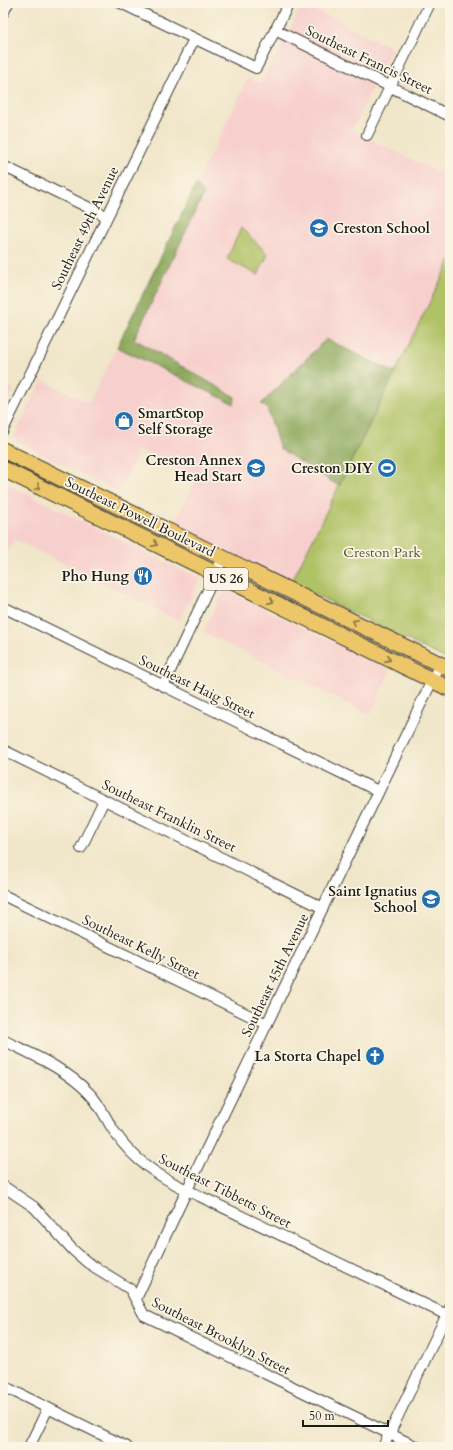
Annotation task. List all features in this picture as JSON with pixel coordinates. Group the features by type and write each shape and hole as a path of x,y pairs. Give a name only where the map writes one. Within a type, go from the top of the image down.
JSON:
{"main road":[{"name":"Southeast Powell Boulevard","path":"3,450 445,667"},
{"name":"Southeast Powell Boulevard","path":"3,469 450,689"}],"street":[{"path":"3,13 8,3"},
{"path":"121,3 141,7 194,38 256,68 289,3"},
{"path":"367,135 430,3"},
{"name":"Southeast Francis Street","path":"276,30 450,116"},
{"name":"Southeast 49th Avenue","path":"3,430 194,38"},
{"path":"3,166 106,216"},
{"path":"163,686 223,558"},
{"name":"Southeast Haig Street","path":"3,607 378,791"},
{"name":"Southeast 45th Avenue","path":"136,1299 186,1190 432,680 445,667"},
{"name":"Southeast Franklin Street","path":"3,750 323,908"},
{"path":"81,848 104,800"},
{"name":"Southeast Kelly Street","path":"3,895 267,1024"},
{"name":"Southeast Tibbetts Street","path":"3,1040 48,1062 72,1077 98,1103 115,1132 132,1154 153,1172 186,1190 448,1311"},
{"name":"Southeast Brooklyn Street","path":"3,1186 34,1208 73,1250 88,1262 130,1289 144,1315 417,1447"},
{"path":"383,1447 448,1311"},
{"path":"3,1386 127,1447"},
{"path":"29,1447 48,1408"}],"shaded area":[{"name":"Creston School","path":"303,4 392,48 352,130 450,178 450,261 291,583 173,526 197,479 139,450 118,492 16,441 14,437 42,380 89,403 117,347 234,404 235,397 134,339 204,194 196,185 248,78 261,84"},
{"path":"3,384 14,389 3,412"},
{"path":"3,482 200,579 179,621 14,539 3,560"},
{"path":"227,591 391,670 370,715 203,632 222,593"}],"green space":[{"path":"196,185 204,194 134,339 235,397 234,404 117,347"},
{"path":"241,228 268,254 258,275 227,259"},
{"name":"Creston Park","path":"450,261 450,661 291,583"},
{"path":"326,339 395,373 339,486 280,449 267,408 261,404"}],"place":[{"name":"Creston School","path":"319,228"},
{"name":"SmartStop Self Storage","path":"124,421"},
{"name":"Creston Annex Head Start","path":"256,468"},
{"name":"Creston DIY","path":"387,468"},
{"name":"Pho Hung","path":"143,576"},
{"name":"Saint Ignatius School","path":"431,899"},
{"name":"La Storta Chapel","path":"375,1056"}]}
